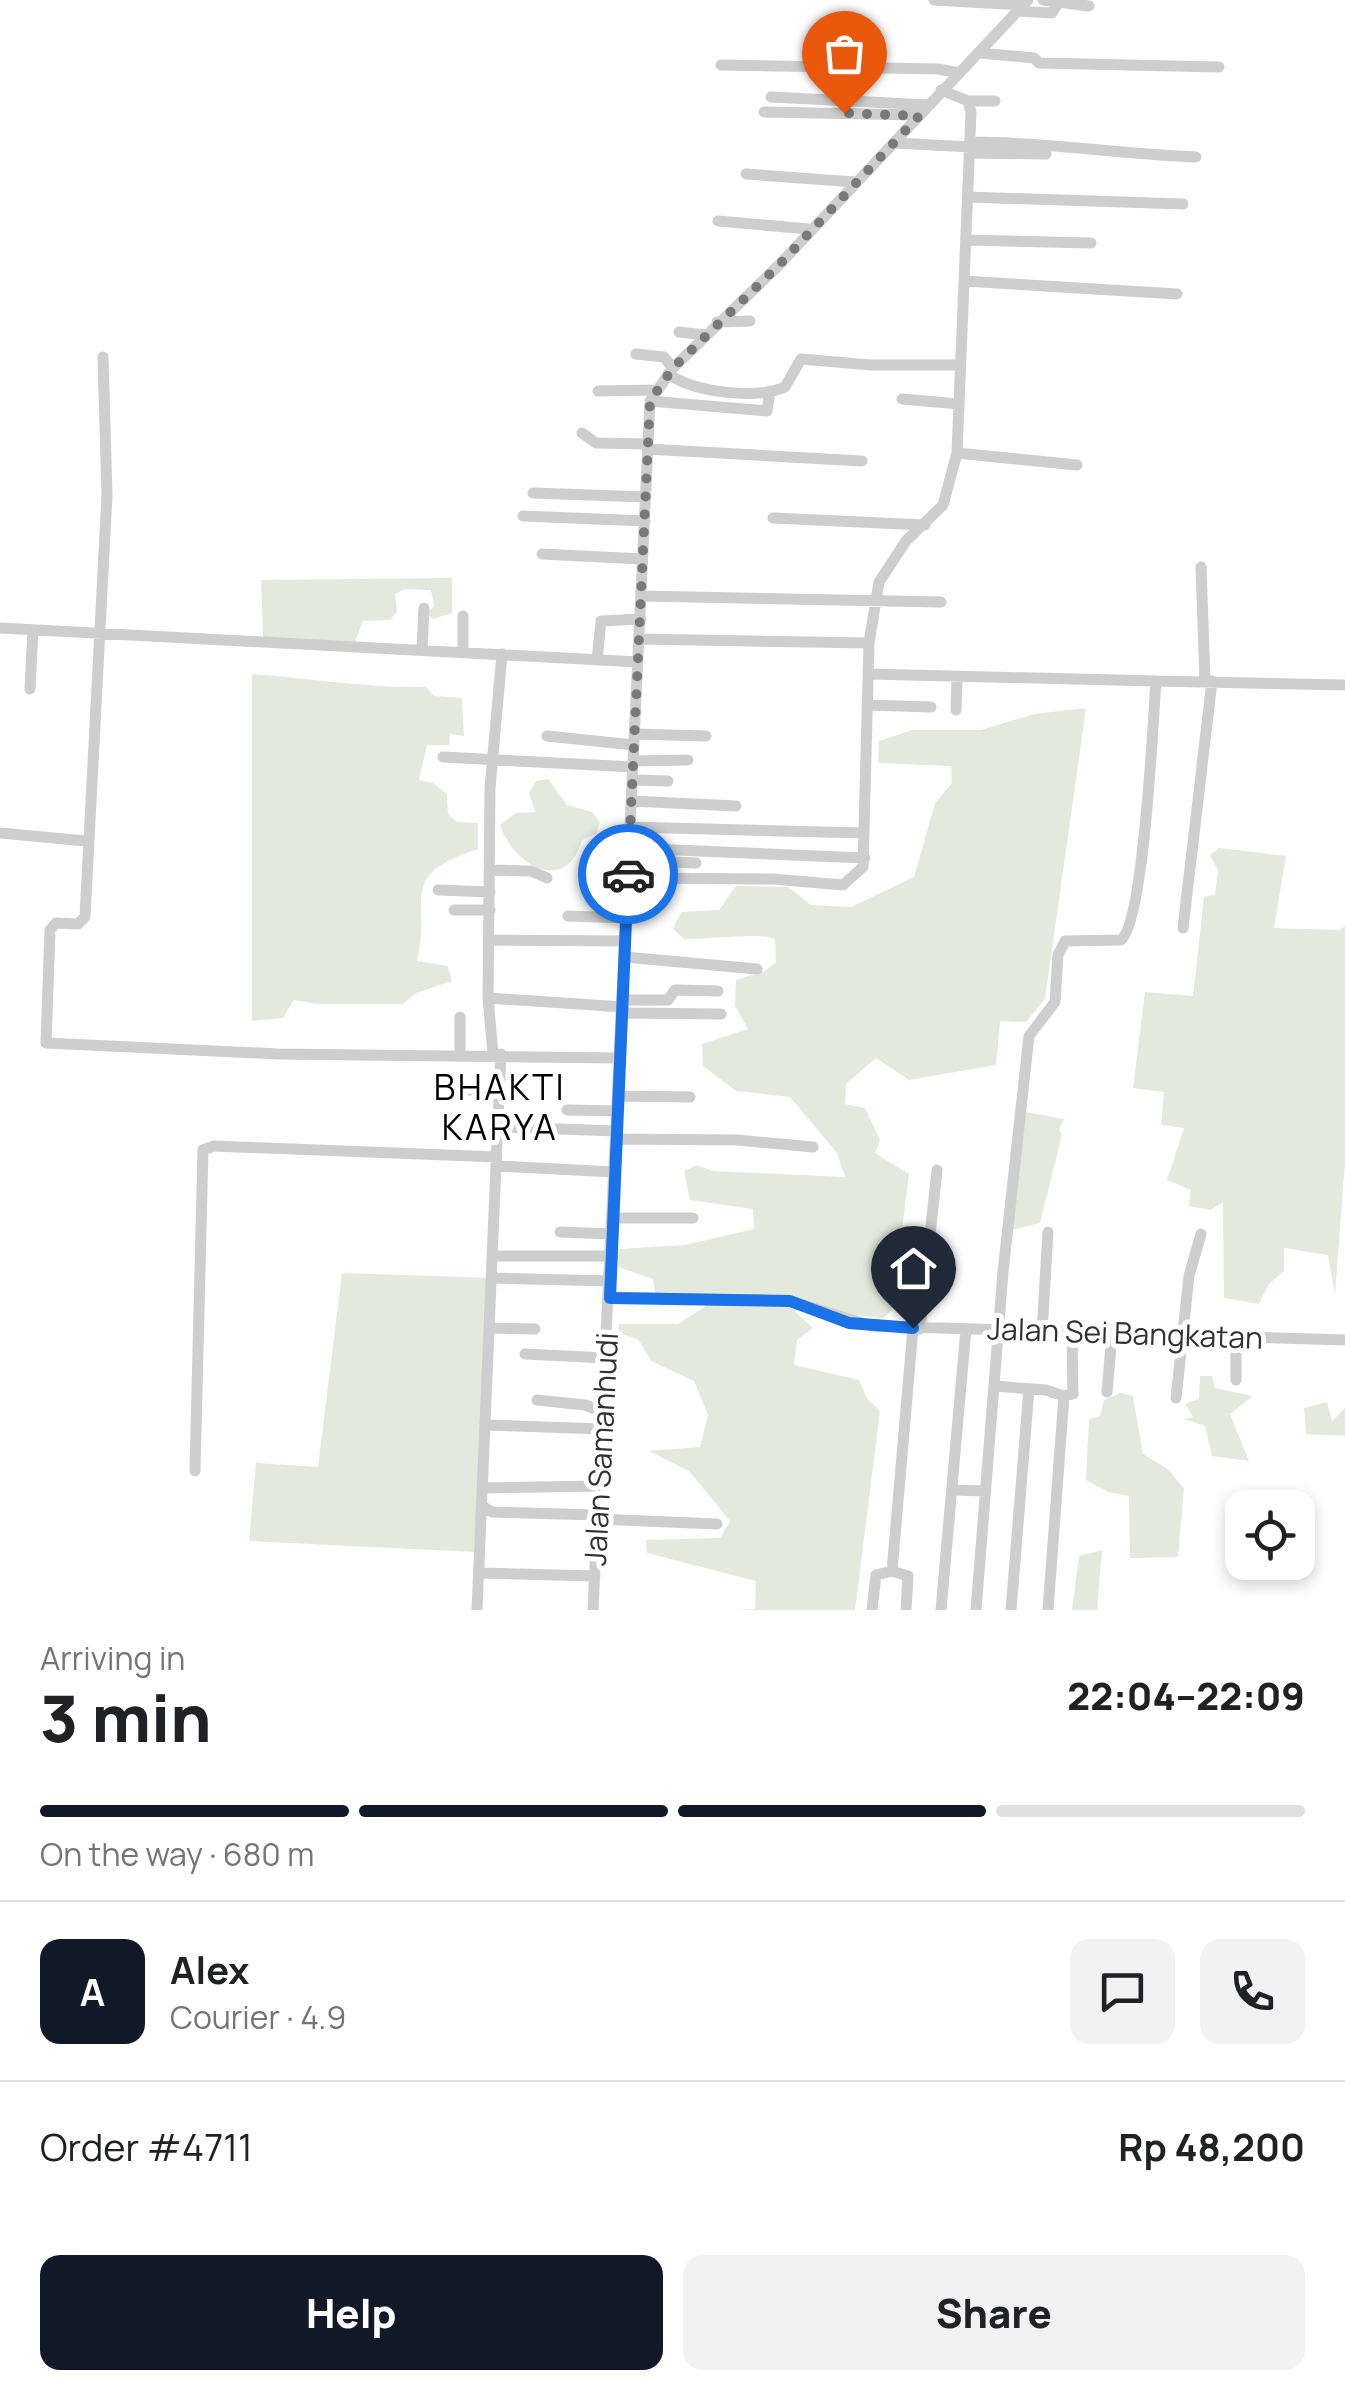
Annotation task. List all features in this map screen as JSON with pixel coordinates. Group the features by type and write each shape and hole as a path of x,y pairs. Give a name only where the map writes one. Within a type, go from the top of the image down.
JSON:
{"street":[{"path":"934,0 1023,5 1052,13 1058,2"},
{"path":"1043,0 1089,6"},
{"path":"654,396 670,371 780,264 1023,5"},
{"path":"976,56 1034,58 1039,63 1219,68"},
{"path":"721,65 938,69 960,74"},
{"path":"942,90 968,100 995,101"},
{"path":"772,97 929,105"},
{"path":"628,878 773,879 843,886 860,873 865,858 869,643 875,601 890,563 944,505 957,453 971,147 968,100"},
{"path":"764,112 919,116"},
{"path":"971,147 1046,142 1098,153 1196,157"},
{"path":"895,144 1046,154"},
{"path":"746,174 855,182"},
{"path":"968,197 1182,204"},
{"path":"718,222 809,230"},
{"path":"966,240 1090,244"},
{"path":"964,280 1177,294"},
{"path":"718,322 750,321"},
{"path":"680,332 706,334"},
{"path":"636,354 664,358 681,382 710,388 770,391 785,387 802,358 871,365 960,365"},
{"path":"103,357 108,454 85,917 78,924 56,924 48,935 43,1031 50,1046 278,1054 620,1058"},
{"path":"598,391 767,411 770,391"},
{"name":"Jalan Samanhudi","path":"593,1610 647,446 654,396"},
{"path":"902,400 959,404"},
{"path":"582,433 596,443 862,462"},
{"path":"957,453 1078,465"},
{"path":"533,492 646,497"},
{"path":"523,516 645,521"},
{"path":"773,518 925,526"},
{"path":"542,554 642,559"},
{"path":"1184,928 1208,681 1201,567"},
{"path":"642,596 941,602"},
{"path":"422,649 424,608"},
{"path":"463,651 464,616"},
{"path":"596,660 600,620 641,619"},
{"path":"0,628 638,662"},
{"path":"30,689 33,630"},
{"path":"639,639 869,643"},
{"path":"477,1610 501,1128 497,1054 488,998 492,759 502,654"},
{"path":"868,674 1345,685"},
{"path":"956,710 957,676"},
{"path":"976,1610 998,1330 1028,1036 1055,1002 1058,955 1065,941 1121,940 1130,930 1156,680"},
{"path":"868,705 931,707"},
{"path":"547,736 634,740 706,736"},
{"path":"444,756 633,769 688,760"},
{"path":"633,769 668,781"},
{"path":"632,801 736,806"},
{"path":"630,827 864,833"},
{"path":"0,833 86,841"},
{"path":"629,854 865,858"},
{"path":"629,854 696,863"},
{"path":"489,870 531,870 548,878"},
{"path":"438,890 490,892"},
{"path":"454,910 490,910"},
{"path":"568,916 626,918"},
{"path":"489,940 626,940"},
{"path":"625,957 757,969"},
{"path":"623,1007 668,1000 675,990 718,991"},
{"path":"488,998 721,1014"},
{"path":"460,1017 460,1055"},
{"path":"444,1089 500,1091"},
{"path":"619,1096 690,1098"},
{"path":"568,1110 618,1111"},
{"path":"501,1128 737,1140 813,1148"},
{"path":"195,1471 203,1150 214,1146 497,1161 614,1172"},
{"path":"892,1571 937,1170"},
{"path":"612,1218 692,1218"},
{"path":"560,1232 612,1234"},
{"path":"1042,1332 1048,1232"},
{"path":"1176,1398 1189,1276 1201,1234"},
{"path":"493,1256 611,1256"},
{"path":"492,1278 610,1281"},
{"name":"Jalan Sei Bangkatan","path":"610,1298 790,1301 849,1323 917,1329 1345,1340"},
{"path":"490,1328 535,1329"},
{"path":"940,1610 966,1329"},
{"path":"994,1386 1073,1394 1072,1333"},
{"path":"1107,1392 1112,1334"},
{"path":"1236,1338 1236,1380"},
{"path":"525,1354 606,1358"},
{"path":"1011,1610 1029,1389"},
{"path":"1048,1610 1064,1396"},
{"path":"536,1400 584,1405 603,1412"},
{"path":"485,1426 602,1429"},
{"path":"483,1488 599,1486"},
{"path":"952,1490 986,1491"},
{"path":"482,1506 492,1512 716,1524"},
{"path":"872,1610 876,1575 892,1571 908,1576 906,1610"},
{"path":"479,1573 595,1576"}],"shaded area":[{"path":"452,578 452,613 433,619 427,613 434,606 431,590 406,589 395,594 397,612 390,620 363,621 355,642 263,637 261,580"},
{"path":"252,674 426,687 434,696 462,698 464,736 450,734 449,745 427,745 419,780 433,783 447,794 448,814 457,822 478,823 478,849 436,869 422,892 417,961 448,966 452,981 416,993 403,1004 317,1004 294,1000 283,1018 252,1021"},
{"path":"1086,708 1045,999 1026,1022 1000,1021 996,1065 909,1080 876,1058 846,1084 845,1104 865,1108 880,1140 875,1153 909,1174 892,1310 883,1318 791,1308 813,1328 797,1340 794,1365 859,1380 867,1398 880,1411 855,1610 734,1610 755,1609 756,1581 647,1553 646,1540 720,1538 730,1521 689,1471 649,1451 700,1447 708,1415 694,1381 651,1361 638,1339 618,1333 619,1324 678,1324 706,1306 704,1294 655,1293 653,1279 618,1267 619,1249 685,1245 754,1229 753,1209 690,1200 684,1171 697,1165 712,1171 845,1177 837,1153 790,1097 736,1091 703,1066 702,1044 748,1029 735,1006 736,980 765,971 776,962 775,939 684,939 673,929 681,912 719,910 736,886 788,887 811,905 851,907 914,877 935,803 952,783 951,766 878,763 879,741 912,730 981,730 1034,714"},
{"path":"548,779 567,805 592,812 600,822 596,834 582,840 564,867 552,870 527,862 500,825 516,813 535,812 529,793 536,781"},
{"path":"1219,848 1286,856 1274,928 1340,930 1345,926 1345,1162 1335,1294 1328,1255 1284,1248 1284,1271 1269,1284 1259,1304 1224,1298 1223,1202 1211,1210 1189,1206 1191,1190 1167,1180 1184,1128 1161,1125 1164,1092 1133,1088 1145,992 1193,996 1204,897 1215,894 1218,871 1210,855"},
{"path":"1020,1111 1064,1119 1040,1223 1007,1231"},
{"path":"342,1273 492,1278 474,1552 249,1541 256,1463 318,1467"},
{"path":"1200,1376 1212,1376 1215,1388 1253,1396 1230,1414 1249,1461 1212,1456 1205,1426 1184,1419 1193,1417 1185,1404 1199,1399"},
{"path":"1120,1393 1133,1396 1143,1454 1168,1469 1184,1489 1178,1557 1130,1558 1129,1496 1108,1492 1086,1480 1089,1419 1100,1416 1104,1400"},
{"path":"1327,1402 1332,1421 1345,1408 1345,1436 1306,1434 1304,1408"},
{"path":"1102,1550 1097,1610 1072,1610 1079,1556"}],"way so far":[{"path":"628,874 650,401 673,368 780,264 919,116 844,113"}],"district":[{"name":"BHAKTI KARYA","path":"500,1108"}],"route":[{"path":"628,874 610,1298 790,1301 849,1323 913,1328"}]}
